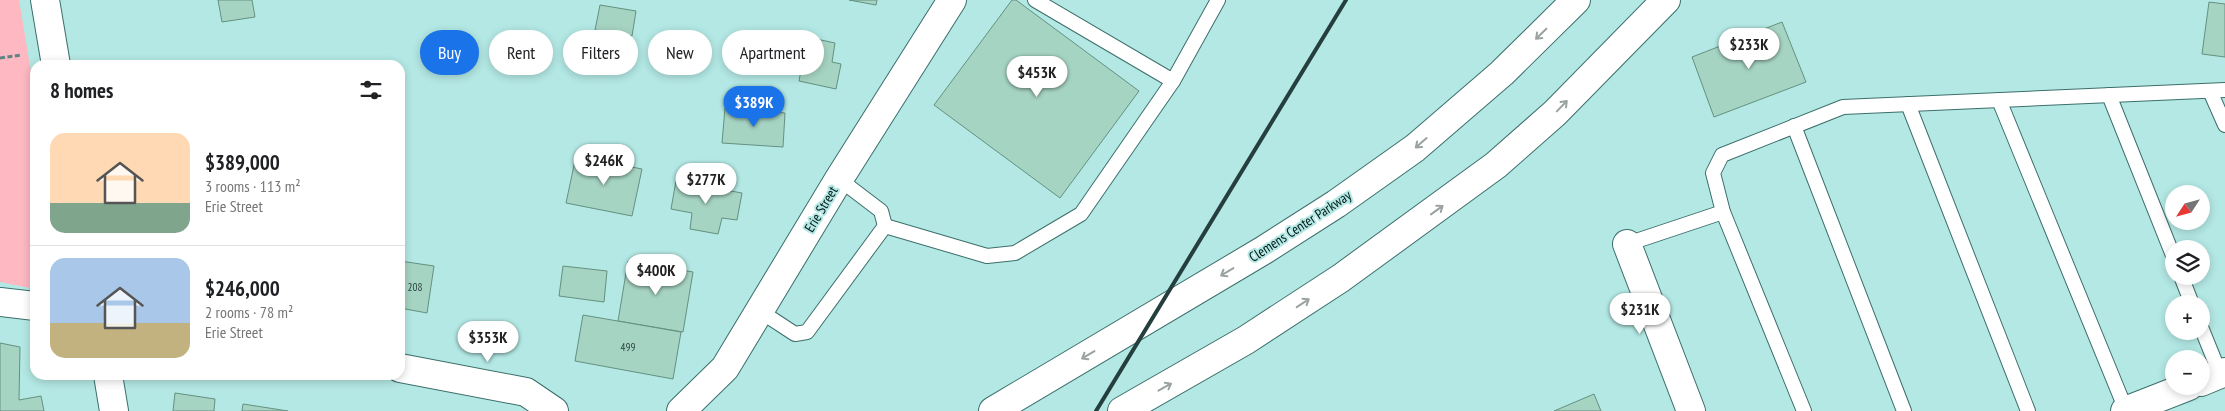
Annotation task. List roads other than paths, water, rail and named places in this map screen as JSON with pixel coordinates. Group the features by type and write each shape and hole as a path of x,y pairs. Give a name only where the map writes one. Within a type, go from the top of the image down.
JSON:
{"main road":[{"path":"45,0 55,60"},
{"name":"Erie Street","path":"681,411 725,368 839,179 952,0"},
{"name":"Clemens Center Parkway","path":"993,411 1264,250 1352,193 1415,148 1502,73 1576,0"},
{"path":"1122,411 1254,335 1341,278 1496,166 1555,113 1666,0"},
{"path":"1627,244 1691,411"},
{"path":"0,302 30,305"},
{"path":"405,369 526,392 554,411"},
{"path":"109,380 114,411"},
{"path":"2126,411 2166,395"}],"lane":[{"path":"1035,0 1173,81"},
{"path":"885,226 987,256 1015,254 1081,214 1173,81 1218,0"},
{"path":"2210,90 2225,125"},
{"path":"1804,411 1723,212 1713,173 1722,155 1843,107 2225,90"},
{"path":"2109,95 2167,240"},
{"path":"1999,100 2126,411"},
{"path":"1908,104 2028,411"},
{"path":"1794,126 1904,411"},
{"path":"839,179 881,211 885,226"},
{"path":"1627,244 1723,212"},
{"path":"760,310 794,334 807,332 885,226"},
{"path":"2205,340 2216,376"}],"railway":[{"path":"1096,411 1346,0"}]}
